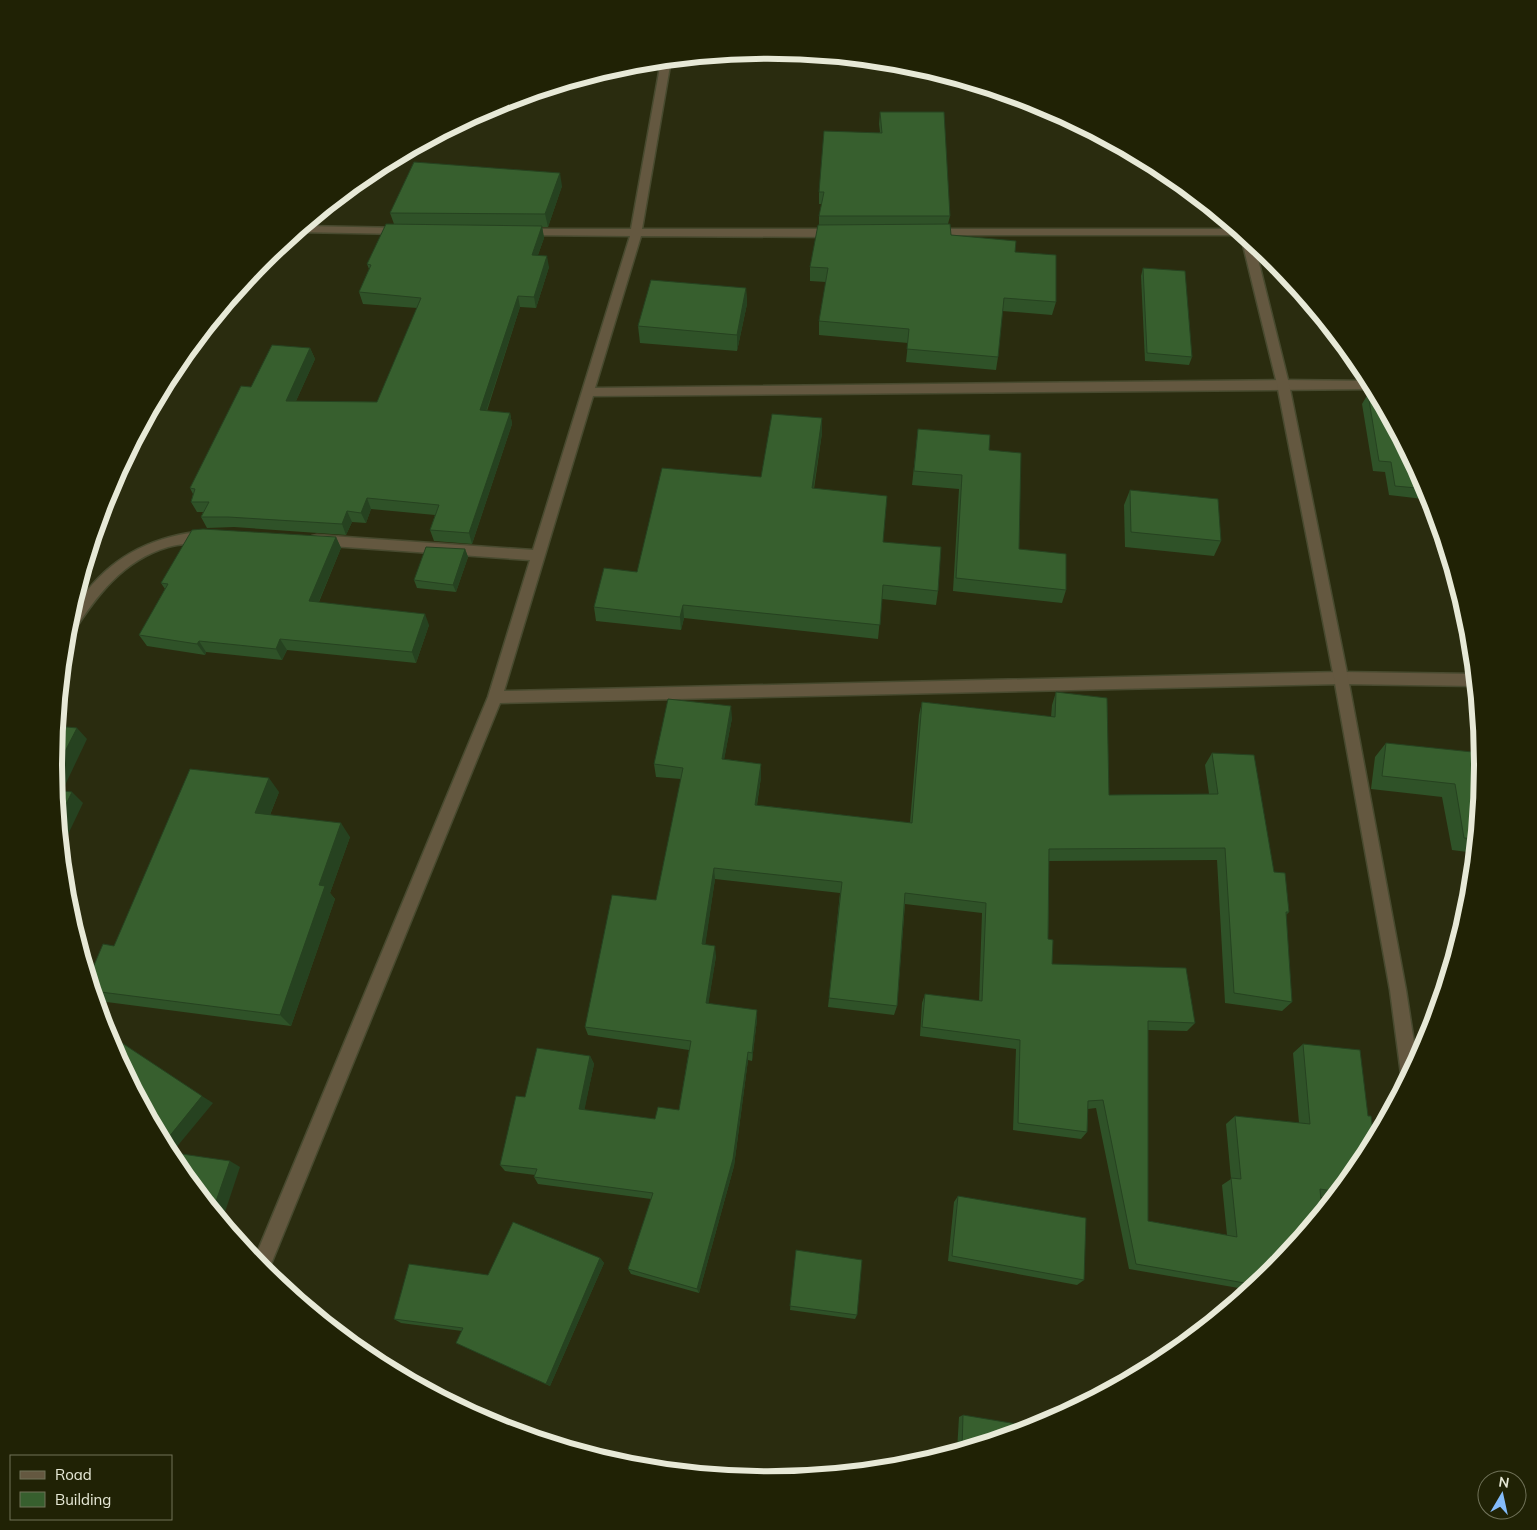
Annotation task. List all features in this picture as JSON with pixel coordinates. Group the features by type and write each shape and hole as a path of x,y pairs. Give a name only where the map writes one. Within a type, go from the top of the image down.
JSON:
{"street":[{"path":"264,1259 494,697 636,234 665,67"},
{"path":"309,229 418,231"},
{"path":"517,232 636,234 844,233"},
{"path":"923,233 1232,232"},
{"path":"1250,249 1283,384 1341,678 1398,990 1408,1063"},
{"path":"587,392 1283,384 1363,385"},
{"path":"79,614 111,572 152,546 184,537 220,536"},
{"path":"305,539 537,555"},
{"path":"494,697 1341,678 1470,680"}],"building":[{"path":"880,112 944,112 950,216 819,216 824,192 819,192 824,131 882,133"},
{"path":"414,162 560,173 545,214 390,213"},
{"path":"386,224 542,226 532,255 547,256 534,297 518,296 480,410 510,413 469,533 430,530 439,505 367,498 361,513 347,511 342,524 201,517 209,502 191,502 195,489 190,488 241,386 251,387 272,345 310,348 286,401 377,402 421,298 359,292 371,265 367,264"},
{"path":"950,224 951,235 1016,241 1015,252 1056,255 1056,302 1004,298 998,357 907,349 909,329 819,321 828,268 810,267 818,225"},
{"path":"1143,268 1185,271 1192,357 1147,353"},
{"path":"651,280 746,288 737,335 638,326"},
{"path":"1368,394 1402,453 1418,488 1395,486 1391,462 1379,461"},
{"path":"772,414 822,418 812,488 887,496 883,542 941,547 938,591 883,585 880,625 683,605 680,617 594,607 604,568 637,572 662,468 761,477"},
{"path":"918,429 990,435 989,450 1021,453 1019,549 1066,554 1066,590 956,578 962,475 914,471"},
{"path":"1130,490 1218,499 1221,541 1131,532"},
{"path":"203,529 336,537 309,601 425,614 412,652 280,639 276,649 199,641 197,644 139,635 168,584 161,583 192,530"},
{"path":"426,547 465,549 453,585 414,580"},
{"path":"1056,692 1107,698 1109,795 1218,794 1212,753 1254,755 1274,872 1285,873 1289,912 1286,912 1292,1002 1234,993 1225,848 1049,849 1048,939 1053,940 1052,964 1186,968 1195,1023 1148,1021 1148,1221 1237,1237 1231,1178 1241,1179 1235,1116 1310,1124 1303,1044 1360,1050 1368,1116 1371,1116 1373,1130 1332,1191 1320,1189 1321,1204 1299,1231 1247,1283 1136,1264 1103,1100 1088,1101 1087,1132 1018,1123 1020,1040 922,1027 925,994 982,1001 986,903 905,893 897,1006 829,998 842,882 714,868 702,944 715,946 706,1003 757,1010 752,1053 748,1052 733,1159 697,1289 628,1269 653,1193 534,1177 537,1169 500,1165 516,1096 525,1097 537,1048 590,1056 579,1109 655,1119 658,1107 679,1110 691,1041 585,1027 612,895 656,900 683,768 654,764 668,699 731,706 722,759 761,764 755,805 912,823 922,702 1055,717"},
{"path":"64,727 77,728 62,757"},
{"path":"1386,743 1474,752 1471,839 1464,838 1455,784 1382,776"},
{"path":"190,769 269,778 255,813 341,823 319,885 325,886 280,1015 100,992 93,969 103,944 114,946"},
{"path":"63,791 72,792 64,809"},
{"path":"119,1041 202,1096 169,1137 135,1077"},
{"path":"179,1154 230,1161 215,1204"},
{"path":"958,1196 1086,1218 1084,1280 952,1256"},
{"path":"513,1222 600,1258 546,1384 456,1343 463,1328 394,1319 409,1264 488,1275"},
{"path":"796,1250 862,1260 857,1315 790,1306"},
{"path":"963,1415 1020,1425 996,1434 962,1444"}]}
